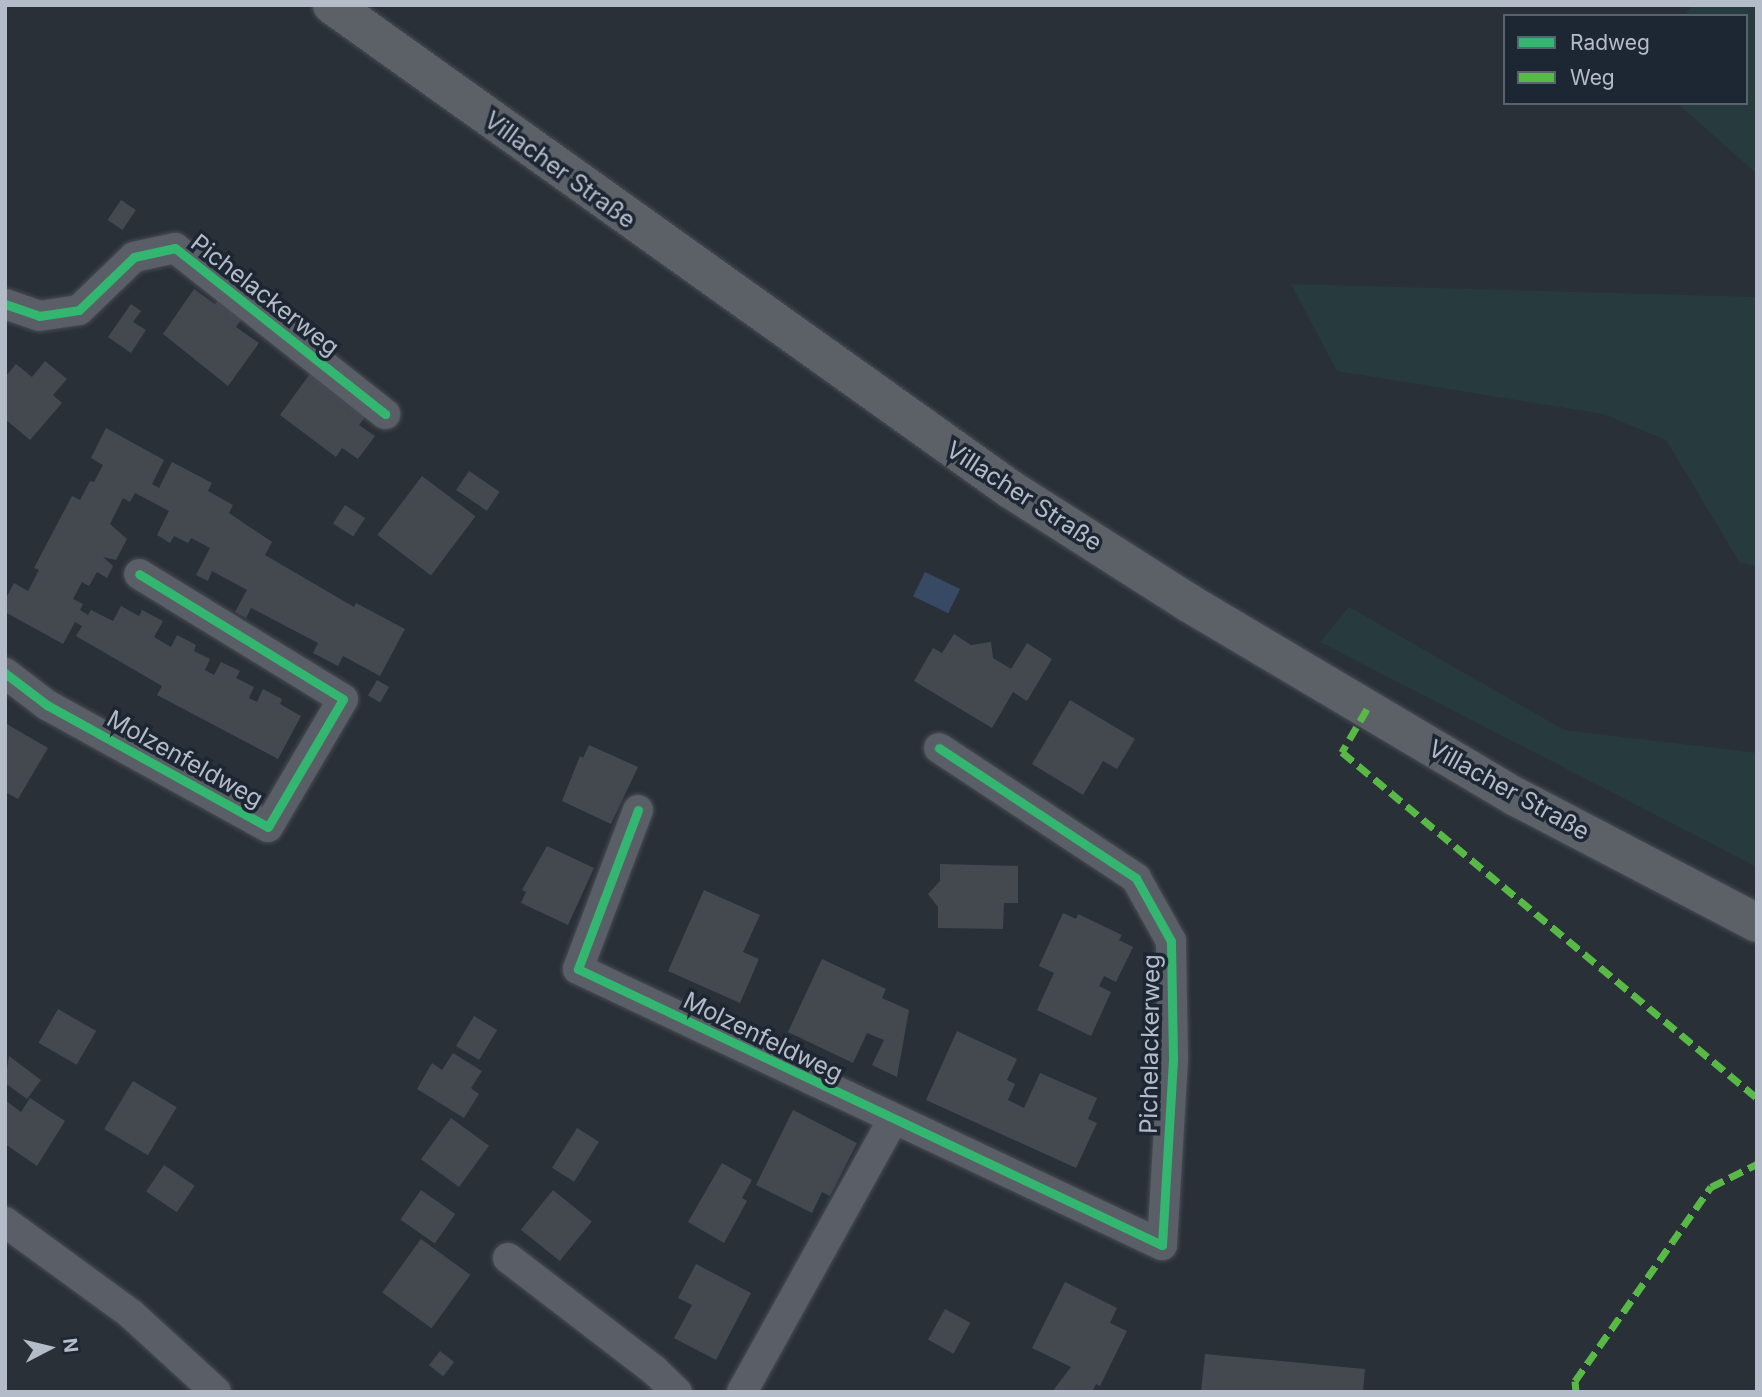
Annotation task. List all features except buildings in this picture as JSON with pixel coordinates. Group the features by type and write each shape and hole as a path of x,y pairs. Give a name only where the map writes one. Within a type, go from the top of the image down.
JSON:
{"main road":[{"name":"Villacher Straße","path":"332,5 1010,489 1189,603 1518,798 1757,923"}],"street":[{"name":"Pichelackerweg","path":"5,304 39,316 79,310 134,257 175,248 385,414"},
{"name":"Molzenfeldweg","path":"5,673 47,705 268,827 343,699 139,574"},
{"name":"Pichelackerweg","path":"939,748 1136,878 1171,941 1172,1058 1163,1245"},
{"name":"Molzenfeldweg","path":"638,810 578,969 892,1121 1163,1245"},
{"path":"742,1392 892,1121"},
{"path":"5,1222 131,1314 216,1392"},
{"path":"508,1258 654,1370 677,1392"}],"green space":[{"path":"1691,5 1757,5 1757,174 1679,105 1748,105 1748,14 1686,14"},
{"path":"1291,284 1757,297 1757,566 1740,563 1666,440 1603,414 1337,371"},
{"path":"1349,607 1564,730 1757,753 1757,867 1320,642"}],"water":[{"path":"925,572 960,589 948,613 913,596"}],"marked path":[{"path":"1367,709 1342,752 1757,1098"},
{"path":"1576,1392 1575,1381 1711,1187 1757,1164"}],"cycle path":[{"path":"5,304 39,316 79,310 134,257 175,248 385,414"},
{"path":"5,673 47,705 268,827 343,699 139,574"},
{"path":"638,810 578,969 1162,1245 1173,1058 1171,941 1136,878 939,748"}]}
